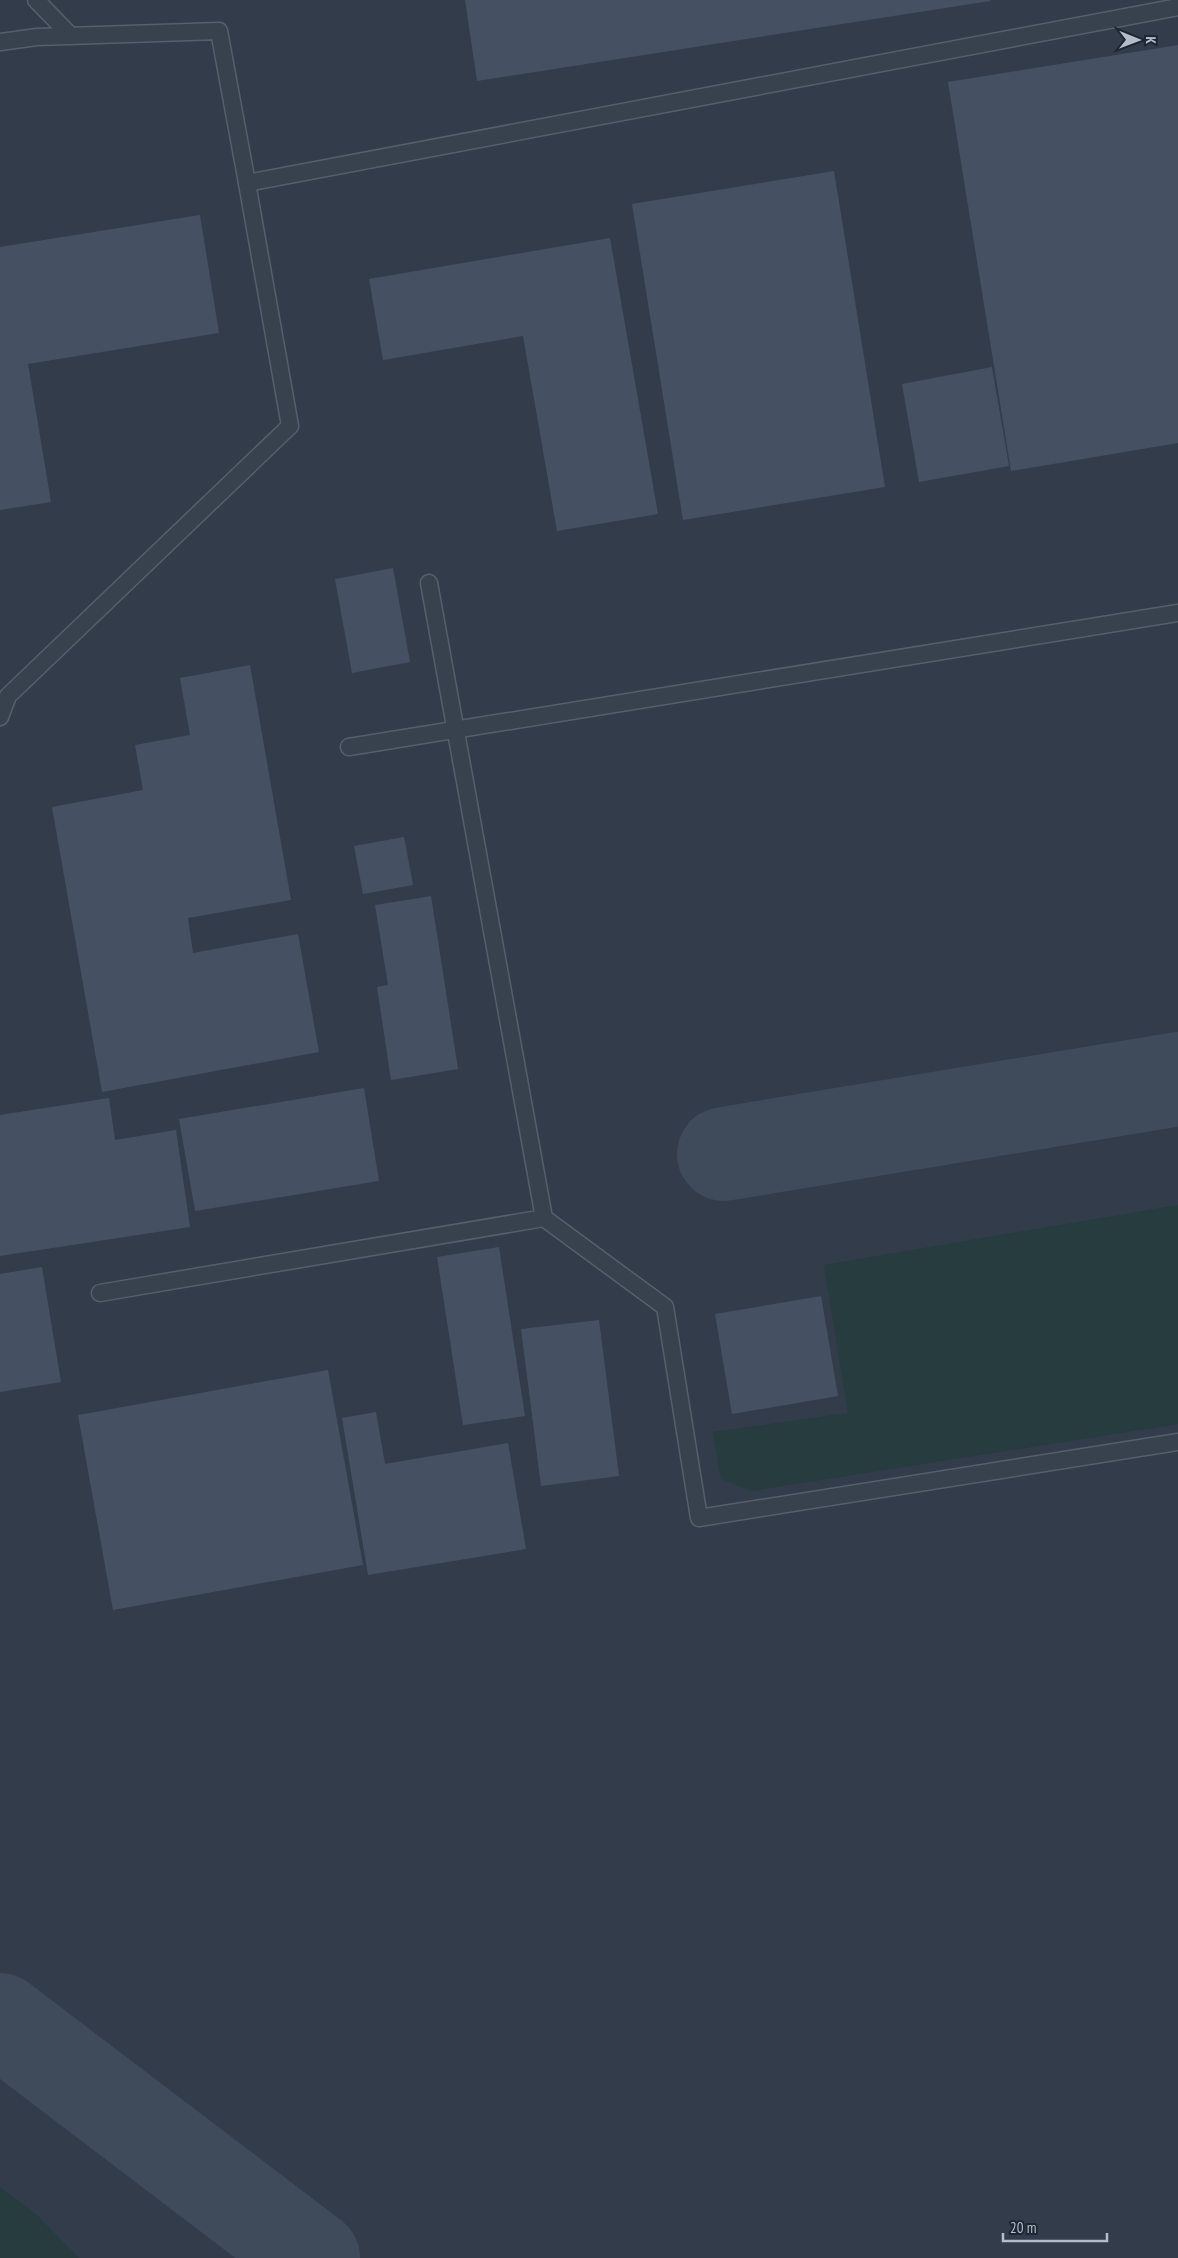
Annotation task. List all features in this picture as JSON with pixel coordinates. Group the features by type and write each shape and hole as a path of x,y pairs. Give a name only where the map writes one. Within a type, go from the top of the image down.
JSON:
{"lane":[{"path":"36,0 71,36"},
{"path":"247,184 1178,7"},
{"path":"0,42 37,37 219,31 290,426 8,696 0,718"},
{"path":"429,583 544,1218 665,1307 700,1518 1178,1442"},
{"path":"349,747 1178,613"},
{"path":"100,1293 544,1218"}],"shaded area":[{"path":"0,0 1178,0 1178,2258 0,2258"}],"green space":[{"path":"1178,1205 1178,1424 751,1491 721,1479 713,1432 848,1413 824,1265"},
{"path":"0,2187 37,2215 79,2258 0,2258"}],"building":[{"path":"465,0 990,0 990,1 477,81"},
{"path":"1178,45 1178,443 1011,471 948,82"},
{"path":"834,171 885,487 683,520 632,204"},
{"path":"200,215 219,333 28,364 51,502 0,510 0,247"},
{"path":"610,238 658,514 557,531 523,336 383,360 369,279"},
{"path":"992,367 1009,466 919,482 902,384"},
{"path":"393,568 410,662 352,673 335,579"},
{"path":"250,665 291,900 188,918 193,953 298,934 319,1052 102,1092 52,807 143,790 135,745 190,735 180,678"},
{"path":"404,837 413,885 363,894 354,846"},
{"path":"431,896 458,1069 391,1080 377,987 388,985 375,905"},
{"path":"364,1088 379,1181 195,1211 179,1119"},
{"path":"109,1098 115,1140 176,1130 190,1227 0,1256 0,1115"},
{"path":"499,1247 525,1416 463,1425 437,1257"},
{"path":"42,1267 61,1382 0,1392 0,1274"},
{"path":"821,1296 838,1396 732,1414 715,1314"},
{"path":"599,1320 619,1476 541,1486 521,1329"},
{"path":"328,1370 363,1565 113,1610 78,1415"},
{"path":"376,1412 385,1464 508,1443 526,1549 368,1575 342,1418"}],"taxiway":[{"path":"724,1154 1178,1079"},
{"path":"0,2020 313,2258"}]}
